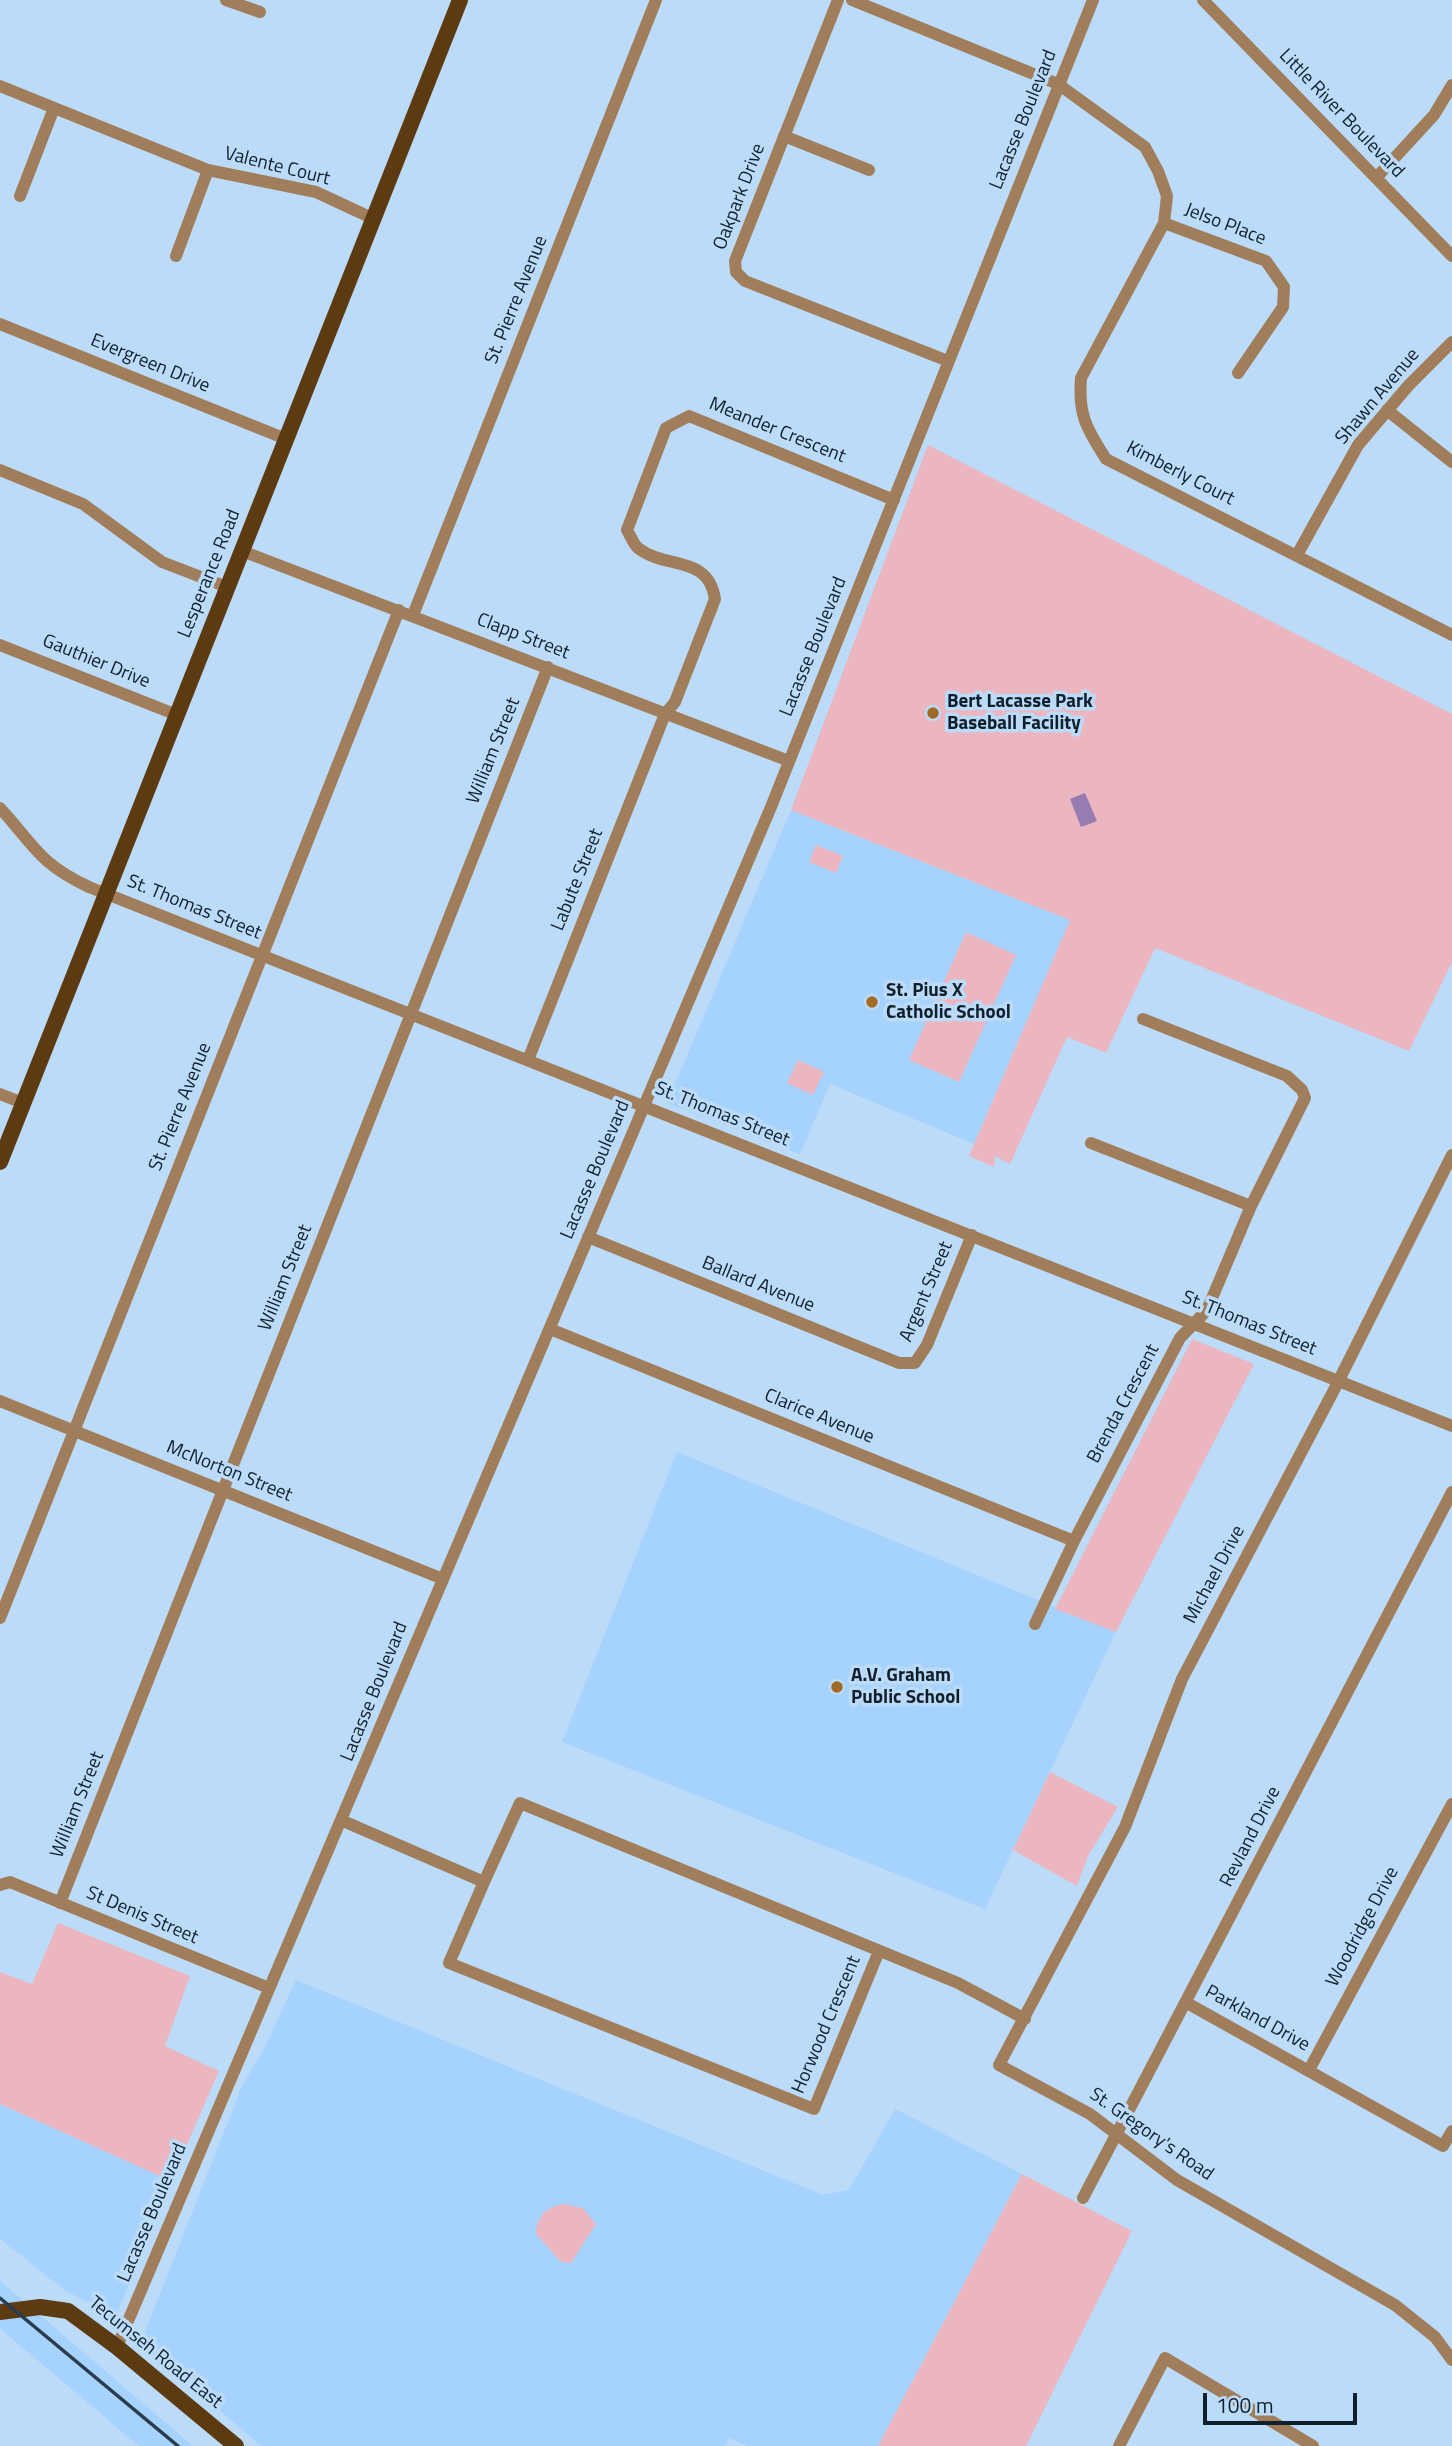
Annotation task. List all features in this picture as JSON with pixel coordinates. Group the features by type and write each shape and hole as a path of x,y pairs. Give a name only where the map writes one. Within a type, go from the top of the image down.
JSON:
{"main road":[{"name":"Lesperance Road","path":"0,1162 460,0"},
{"name":"Tecumseh Road East","path":"0,2312 40,2307 68,2311 117,2347 236,2446"}],"street":[{"path":"226,0 260,12"},
{"name":"St. Pierre Avenue","path":"413,615 656,0"},
{"name":"Oakpark Drive","path":"838,0 735,261 736,272 745,281 948,361"},
{"name":"Kimberly Court","path":"852,0 1058,84 1145,147 1167,196 1164,223 1081,377 1079,401 1085,428 1105,459 1452,635"},
{"name":"Lacasse Boulevard","path":"117,2347 343,1821 789,761 1093,0"},
{"name":"Little River Boulevard","path":"1202,0 1452,256"},
{"path":"1376,178 1434,115 1452,85"},
{"name":"Valente Court","path":"0,86 208,170 316,192 374,219"},
{"path":"20,196 54,108"},
{"path":"784,136 869,170"},
{"name":"Valente Court","path":"176,256 208,170"},
{"name":"Jelso Place","path":"1164,223 1266,261 1284,287 1283,307 1238,373"},
{"name":"Evergreen Drive","path":"0,324 286,439"},
{"name":"Shawn Avenue","path":"1297,555 1358,445 1387,410 1452,342"},
{"path":"1387,410 1452,462"},
{"name":"Meander Crescent","path":"665,714 675,702 715,599 713,583 700,571 638,548 627,530 666,428 689,416 894,500"},
{"path":"0,470 83,504 162,562 227,587"},
{"name":"Clapp Street","path":"242,551 789,761"},
{"name":"St. Pierre Avenue","path":"0,1618 399,610"},
{"name":"Gauthier Drive","path":"0,645 177,715"},
{"name":"William Street","path":"60,1903 548,667"},
{"name":"Labute Street","path":"528,1060 665,714"},
{"name":"St. Thomas Street","path":"0,808 43,860 61,874 261,956 1452,1426"},
{"name":"Brenda Crescent","path":"1035,1624 1074,1541 1180,1338 1207,1310 1251,1206 1306,1098 1302,1090 1287,1076 1143,1019"},
{"path":"0,1094 23,1103"},
{"path":"1091,1143 1251,1206"},
{"name":"Michael Drive","path":"1024,2020 1125,1827 1182,1679 1338,1381 1452,1155"},
{"name":"Argent Street","path":"915,1363 927,1345 972,1235"},
{"name":"Ballard Avenue","path":"588,1237 899,1363 915,1363"},
{"name":"Clarice Avenue","path":"550,1329 1074,1541"},
{"name":"McNorton Street","path":"0,1401 443,1579"},
{"name":"Revland Drive","path":"1083,2198 1452,1492"},
{"name":"Horwood Crescent","path":"520,1803 879,1951 814,2109 449,1963 484,1882 520,1803"},
{"name":"Woodridge Drive","path":"1309,2070 1452,1804"},
{"path":"343,1821 484,1882"},
{"name":"St Denis Street","path":"0,1885 10,1882 269,1988"},
{"path":"879,1951 958,1983 1024,2020"},
{"name":"Parkland Drive","path":"1187,2003 1443,2146 1452,2131"},
{"name":"St. Gregory's Road","path":"1024,2020 999,2064 1118,2133 1177,2180 1395,2305 1435,2337 1452,2360"},
{"path":"1119,2446 1165,2358 1313,2446"}],"shaded area":[{"path":"928,445 1452,714 1452,962 1409,1051 1155,948 1106,1053 1067,1037 1010,1164 995,1156 994,1167 969,1156 1070,920 791,810"},
{"path":"1085,793 1097,821 1081,827 1070,799"},
{"name":"St. Pius X Catholic School","path":"791,810 1070,920 974,1144 830,1084 800,1154 667,1103"},
{"path":"816,845 843,856 836,873 809,862"},
{"path":"966,932 1016,955 959,1082 909,1060"},
{"path":"798,1060 824,1072 813,1095 787,1083"},
{"path":"1192,1339 1254,1364 1116,1632 1055,1609"},
{"name":"A.V. Graham Public School","path":"677,1452 1116,1632 985,1909 562,1742"},
{"path":"1050,1772 1118,1807 1088,1856 1077,1886 1013,1850"},
{"path":"58,1923 190,1976 165,2046 219,2071 171,2181 0,2104 0,1972 32,1984"},
{"path":"296,1980 823,2195 849,2190 895,2109 1022,2174 878,2446 747,2446 729,2438 725,2446 261,2446 141,2342 242,2086 264,2049"},
{"path":"0,2104 171,2181 116,2316 66,2291 0,2239"},
{"path":"1022,2174 1132,2231 1026,2446 878,2446"},
{"path":"563,2204 583,2208 596,2224 571,2263 561,2262 536,2234 538,2223 544,2214"},
{"path":"0,2281 193,2446 139,2446 3,2331 0,2328"}],"railway":[{"path":"0,2298 178,2446"}],"place":[{"name":"Bert Lacasse Park Baseball Facility","path":"933,713"},
{"name":"St. Pius X Catholic School","path":"872,1002"},
{"name":"A.V. Graham Public School","path":"837,1687"}]}
